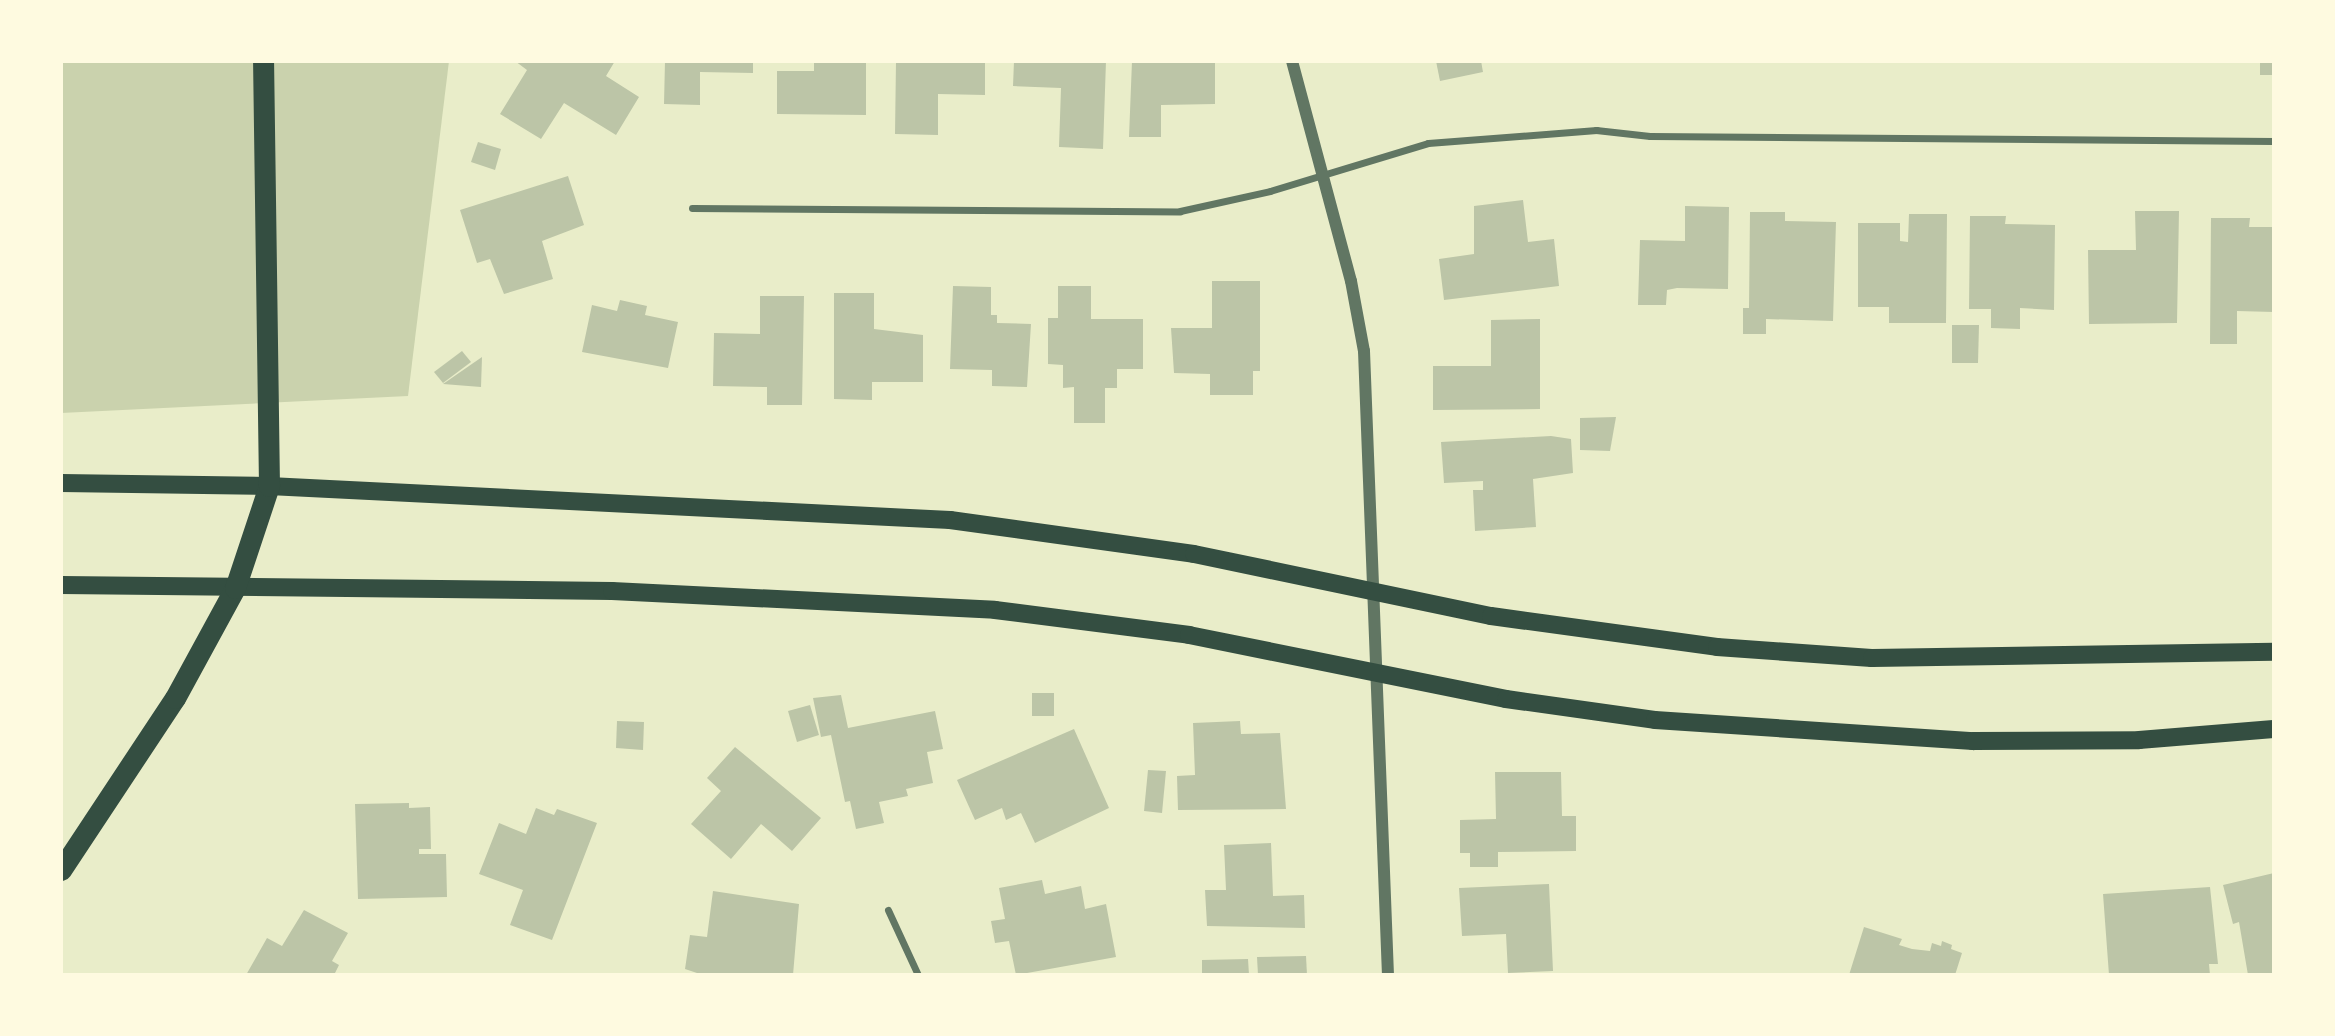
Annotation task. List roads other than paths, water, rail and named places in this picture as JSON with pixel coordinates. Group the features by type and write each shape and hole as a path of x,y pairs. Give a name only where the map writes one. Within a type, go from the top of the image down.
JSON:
{"highway":[{"path":"61,870 176,698 235,588 270,486 263,61"}],"main road":[{"path":"61,483 270,486 950,520 1194,554 1491,616 1717,647 1872,657 2274,652"},
{"path":"61,585 612,591 995,610 1189,635 1506,699 1655,720 1798,733 1973,741 2139,740 2274,729"}],"street":[{"path":"1292,61 1351,281 1364,351 1388,975"},
{"path":"692,208 1180,211 1428,144 1596,130 1650,136 2274,141"},
{"path":"888,910 918,975"}]}
